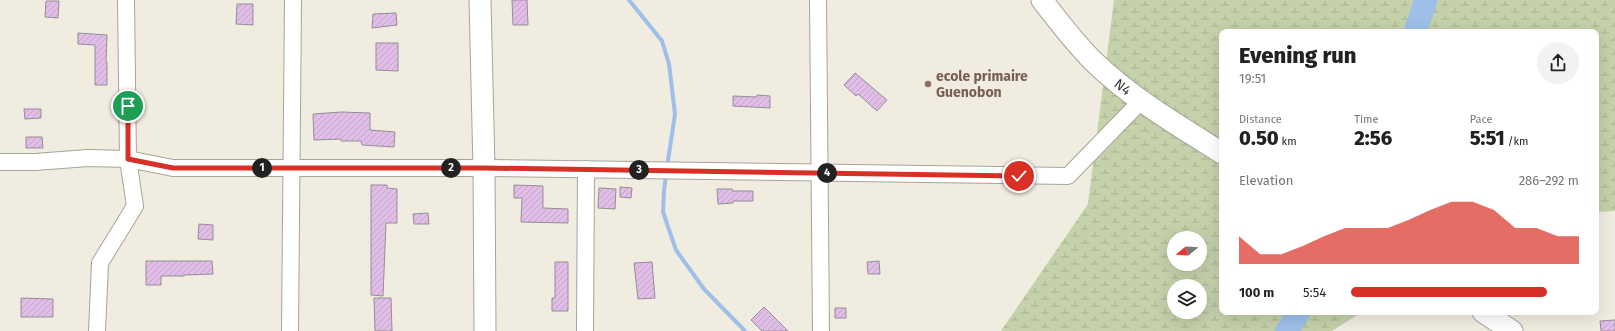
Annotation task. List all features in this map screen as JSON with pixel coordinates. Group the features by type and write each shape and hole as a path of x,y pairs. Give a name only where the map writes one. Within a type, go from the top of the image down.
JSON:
{"main road":[{"path":"480,0 484,168 485,331"},
{"name":"N4","path":"1042,0 1063,29 1093,61 1160,115 1219,151"},
{"path":"1488,315 1512,331"}],"street":[{"path":"97,331 100,263 136,206 128,159 126,0"},
{"path":"290,331 293,0"},
{"path":"818,0 821,331"},
{"path":"0,162 35,162 88,158 128,159 173,168 484,168 1068,176 1141,101"},
{"path":"586,169 586,331"}],"green space":[{"path":"1114,0 1615,0 1615,211 1599,212 1599,29 1219,29 1219,315 1357,315 1332,331 1001,331 1088,204"}],"building":[{"path":"512,0 527,0 528,25 513,25"},
{"path":"46,1 59,1 58,18 45,17"},
{"path":"237,4 253,4 253,25 236,24"},
{"path":"396,13 397,25 372,28 373,14"},
{"path":"78,33 107,35 107,85 95,85 95,45 78,44"},
{"path":"376,43 398,43 398,71 376,70"},
{"path":"855,73 887,100 877,111 858,94 856,96 844,85"},
{"path":"757,95 770,96 770,108 733,106 733,96 757,97"},
{"path":"24,109 41,109 41,118 25,119"},
{"path":"342,112 370,113 370,130 395,132 394,147 362,145 361,141 341,141 341,139 314,140 313,114"},
{"path":"26,137 42,137 43,148 26,148"},
{"path":"371,185 387,185 387,188 397,189 397,223 386,223 383,296 371,295"},
{"path":"514,185 543,186 543,208 568,209 568,223 521,222 522,198 514,198"},
{"path":"620,187 632,188 631,198 620,197"},
{"path":"599,188 616,189 615,209 598,208"},
{"path":"717,189 753,191 753,201 733,201 733,203 718,204"},
{"path":"428,213 429,224 414,224 413,214"},
{"path":"199,224 213,225 213,240 198,239"},
{"path":"146,261 212,261 213,274 161,276 161,285 146,285"},
{"path":"879,261 880,274 868,274 867,262"},
{"path":"555,262 568,262 568,311 552,311 552,298 555,298"},
{"path":"652,262 655,298 638,299 634,263"},
{"path":"21,298 53,299 53,317 21,317"},
{"path":"374,298 391,298 392,331 375,331"},
{"path":"764,307 788,331 762,331 751,320"},
{"path":"835,308 846,308 846,318 835,318"},
{"path":"1615,320 1615,331 1601,331 1600,321"}],"waterway":[{"path":"629,0 662,41 669,64 675,114 667,167"},
{"path":"1416,29 1426,0"},
{"path":"666,174 663,212 676,250 704,289 745,331"},
{"path":"1287,331 1297,315"}],"place":[{"name":"ecole primaire Guenobon","path":"928,84"}],"route":[{"path":"128,106 128,159 173,168 484,168 1019,176"}]}
